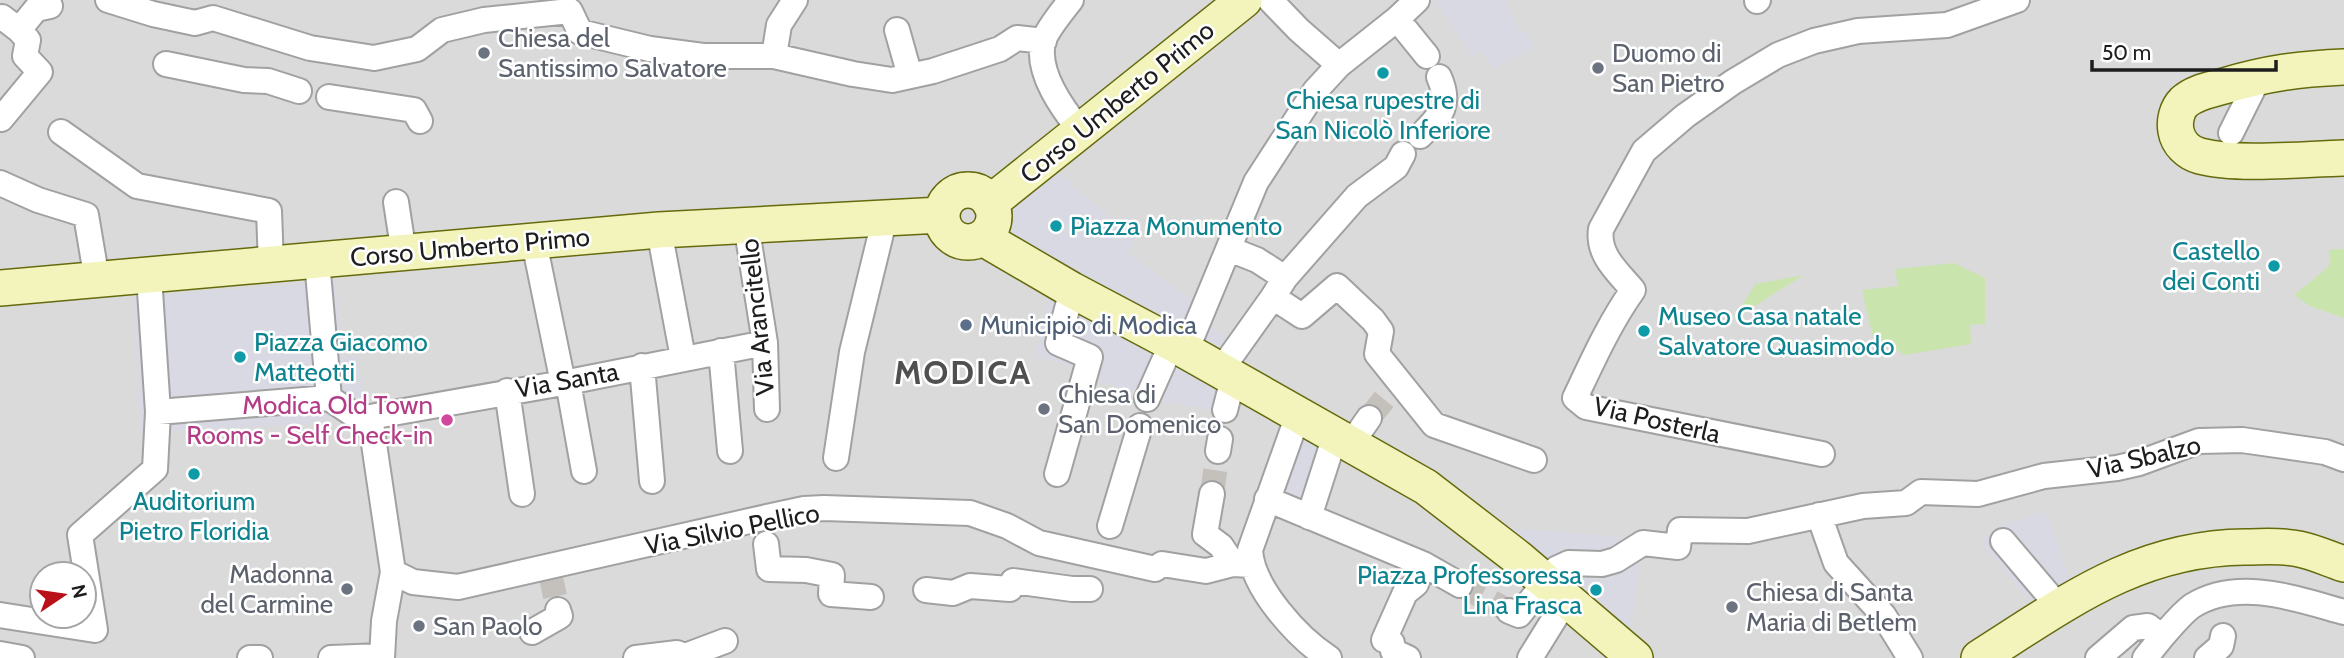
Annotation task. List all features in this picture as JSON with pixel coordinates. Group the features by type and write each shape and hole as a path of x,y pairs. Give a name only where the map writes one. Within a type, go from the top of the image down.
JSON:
{"street":[{"path":"108,0 195,23 207,9 310,48 374,58 417,49 428,31 565,4 580,32 638,46 703,56 774,56 892,80 1000,49 1017,38 1044,41"},
{"path":"774,56 779,25 795,0"},
{"path":"1071,0 1044,41 1043,69 1070,118 1081,132"},
{"name":"Corso Umberto Primo","path":"990,203 1244,0"},
{"path":"1270,0 1339,65"},
{"path":"1147,399 1203,314 1256,182 1315,91 1339,65 1417,0"},
{"name":"Via Posterla","path":"1822,454 1586,407 1575,398 1600,343 1633,290 1609,262 1599,242 1601,229 1644,151 1685,116 1733,82 1778,55 1814,41 1858,31 1947,24 2017,0"},
{"path":"1,119 40,72 25,56 29,40 10,25 36,9 50,6"},
{"path":"1226,386 1279,287 1357,196 1396,167 1412,145 1443,113 1444,100 1433,66 1397,19"},
{"path":"897,30 910,76"},
{"path":"166,64 244,80 268,81 299,91"},
{"path":"2344,67 2289,70 2260,75 2196,94 2183,103 2175,122 2176,134 2181,144 2199,156 2268,160 2344,158"},
{"path":"2231,133 2260,75"},
{"path":"329,97 414,110 420,121"},
{"path":"61,132 137,186 270,211 271,265"},
{"path":"0,183 38,200 86,215 97,280"},
{"path":"975,191 990,203 993,222 990,231 983,238 972,243 960,242 950,236 943,227 941,215 949,198 957,192 975,191"},
{"path":"396,202 404,254"},
{"name":"Corso Umberto Primo","path":"0,288 659,230 941,215"},
{"path":"836,458 852,352 885,217"},
{"name":"Via Arancitello","path":"746,225 765,343 767,409"},
{"path":"659,230 683,358"},
{"path":"983,238 1072,290 1179,347 1226,386 1351,433 1426,487 1635,658"},
{"path":"534,242 584,471"},
{"path":"1230,249 1257,260 1302,316 1337,286 1381,331 1377,354 1434,425 1534,460"},
{"path":"317,261 329,398"},
{"path":"0,615 94,630 80,536 155,470 157,422 149,276"},
{"path":"1057,474 1090,357 1058,343 1072,290"},
{"name":"Via Santa","path":"364,418 765,343"},
{"path":"721,351 730,451"},
{"path":"642,366 652,481"},
{"path":"507,391 522,494"},
{"path":"157,422 329,398 364,418 393,572 384,621 382,657 331,658"},
{"path":"1242,565 1250,550 1298,415"},
{"path":"1110,526 1140,426"},
{"path":"1309,516 1351,433"},
{"name":"Via Sbalzo","path":"1555,591 1556,569 1569,563 1602,564 1615,560 1643,543 1678,547 1680,530 1748,531 1863,506 1906,503 1921,492 1978,494 2044,476 2118,468 2199,441 2242,440 2325,452 2344,459"},
{"path":"1212,494 1205,534 1242,565 1296,629 1329,658"},
{"path":"1265,505 1309,516 1423,564 1461,585"},
{"name":"Via Silvio Pellico","path":"393,572 413,582 458,587 765,528 804,509 824,508 971,513 1007,526 1039,543 1155,569 1163,564 1206,571 1242,565"},
{"path":"1819,515 1836,564 1884,616 1910,658"},
{"path":"765,528 769,569 806,570 832,575 831,594 871,597"},
{"path":"2003,541 2059,607"},
{"path":"1985,657 2059,607 2115,575 2188,552 2218,547 2279,546 2301,549 2344,564"},
{"path":"1408,658 1393,651 1392,643 1384,640 1405,593 1416,584 1423,564"},
{"path":"926,590 953,593 970,586 1010,589 1013,580 1090,589"},
{"path":"1509,611 1519,615 1555,591"},
{"path":"1530,658 1555,591"},
{"path":"2145,658 2193,606 2213,597 2237,592 2262,592 2312,602 2344,612"},
{"path":"532,632 560,616 558,610"},
{"path":"2098,658 2133,628 2148,626 2162,637"},
{"path":"2207,658 2221,646 2223,636"},
{"path":"636,658 677,653 685,656 725,641"},
{"path":"0,654 22,658"},
{"path":"250,658 260,658"}],"shaded area":[{"path":"0,0 2344,0 2344,658 0,658"},
{"path":"1435,0 1504,0 1520,32 1525,30 1534,49 1492,69 1481,51 1473,57"},
{"path":"1044,160 1135,239 1126,253 1198,304 1207,323 1235,343 1217,411 1141,398 1142,394 1088,378 1081,370 1036,356 1052,279 990,231 993,212"},
{"name":"Piazza Giacomo Matteotti","path":"335,281 343,358 356,355 367,410 309,424 140,433 133,297"},
{"path":"1289,410 1335,436 1309,516 1251,508 1258,484"},
{"path":"2045,511 2077,597 2043,616 1980,542 2002,525"},
{"name":"Piazza Professoressa Lina Frasca","path":"1515,528 1643,539 1631,624 1618,643 1502,545"}],"green space":[{"path":"2344,249 2344,318 2310,306 2294,295 2326,269 2330,263 2329,250"},
{"path":"1954,263 1985,278 1985,324 1970,325 1971,344 1905,355 1873,337 1862,290 1898,286 1895,269"},
{"path":"1804,275 1734,319 1755,284"}],"tunnel":[{"path":"1369,418 1396,385"},
{"path":"1212,494 1218,451"},
{"path":"550,573 558,610"},
{"path":"1460,585 1509,611"}],"place":[{"name":"Chiesa del Santissimo Salvatore","path":"484,53"},
{"name":"Duomo di San Pietro","path":"1598,68"},
{"name":"Chiesa rupestre di San Nicolò Inferiore","path":"1383,73"},
{"name":"Piazza Monumento","path":"1056,226"},
{"name":"Castello dei Conti","path":"2274,266"},
{"name":"Municipio di Modica","path":"966,325"},
{"name":"Museo Casa natale Salvatore Quasimodo","path":"1644,331"},
{"name":"Piazza Giacomo Matteotti","path":"240,357"},
{"name":"Chiesa di San Domenico","path":"1044,409"},
{"name":"Modica Old Town Rooms - Self Check-in","path":"447,420"},
{"name":"Auditorium Pietro Floridia","path":"194,474"},
{"name":"Madonna del Carmine","path":"347,589"},
{"name":"Piazza Professoressa Lina Frasca","path":"1596,590"},
{"name":"Chiesa di Santa Maria di Betlem","path":"1732,607"},
{"name":"San Paolo","path":"419,626"}],"district":[{"name":"MODICA","path":"963,372"}]}
